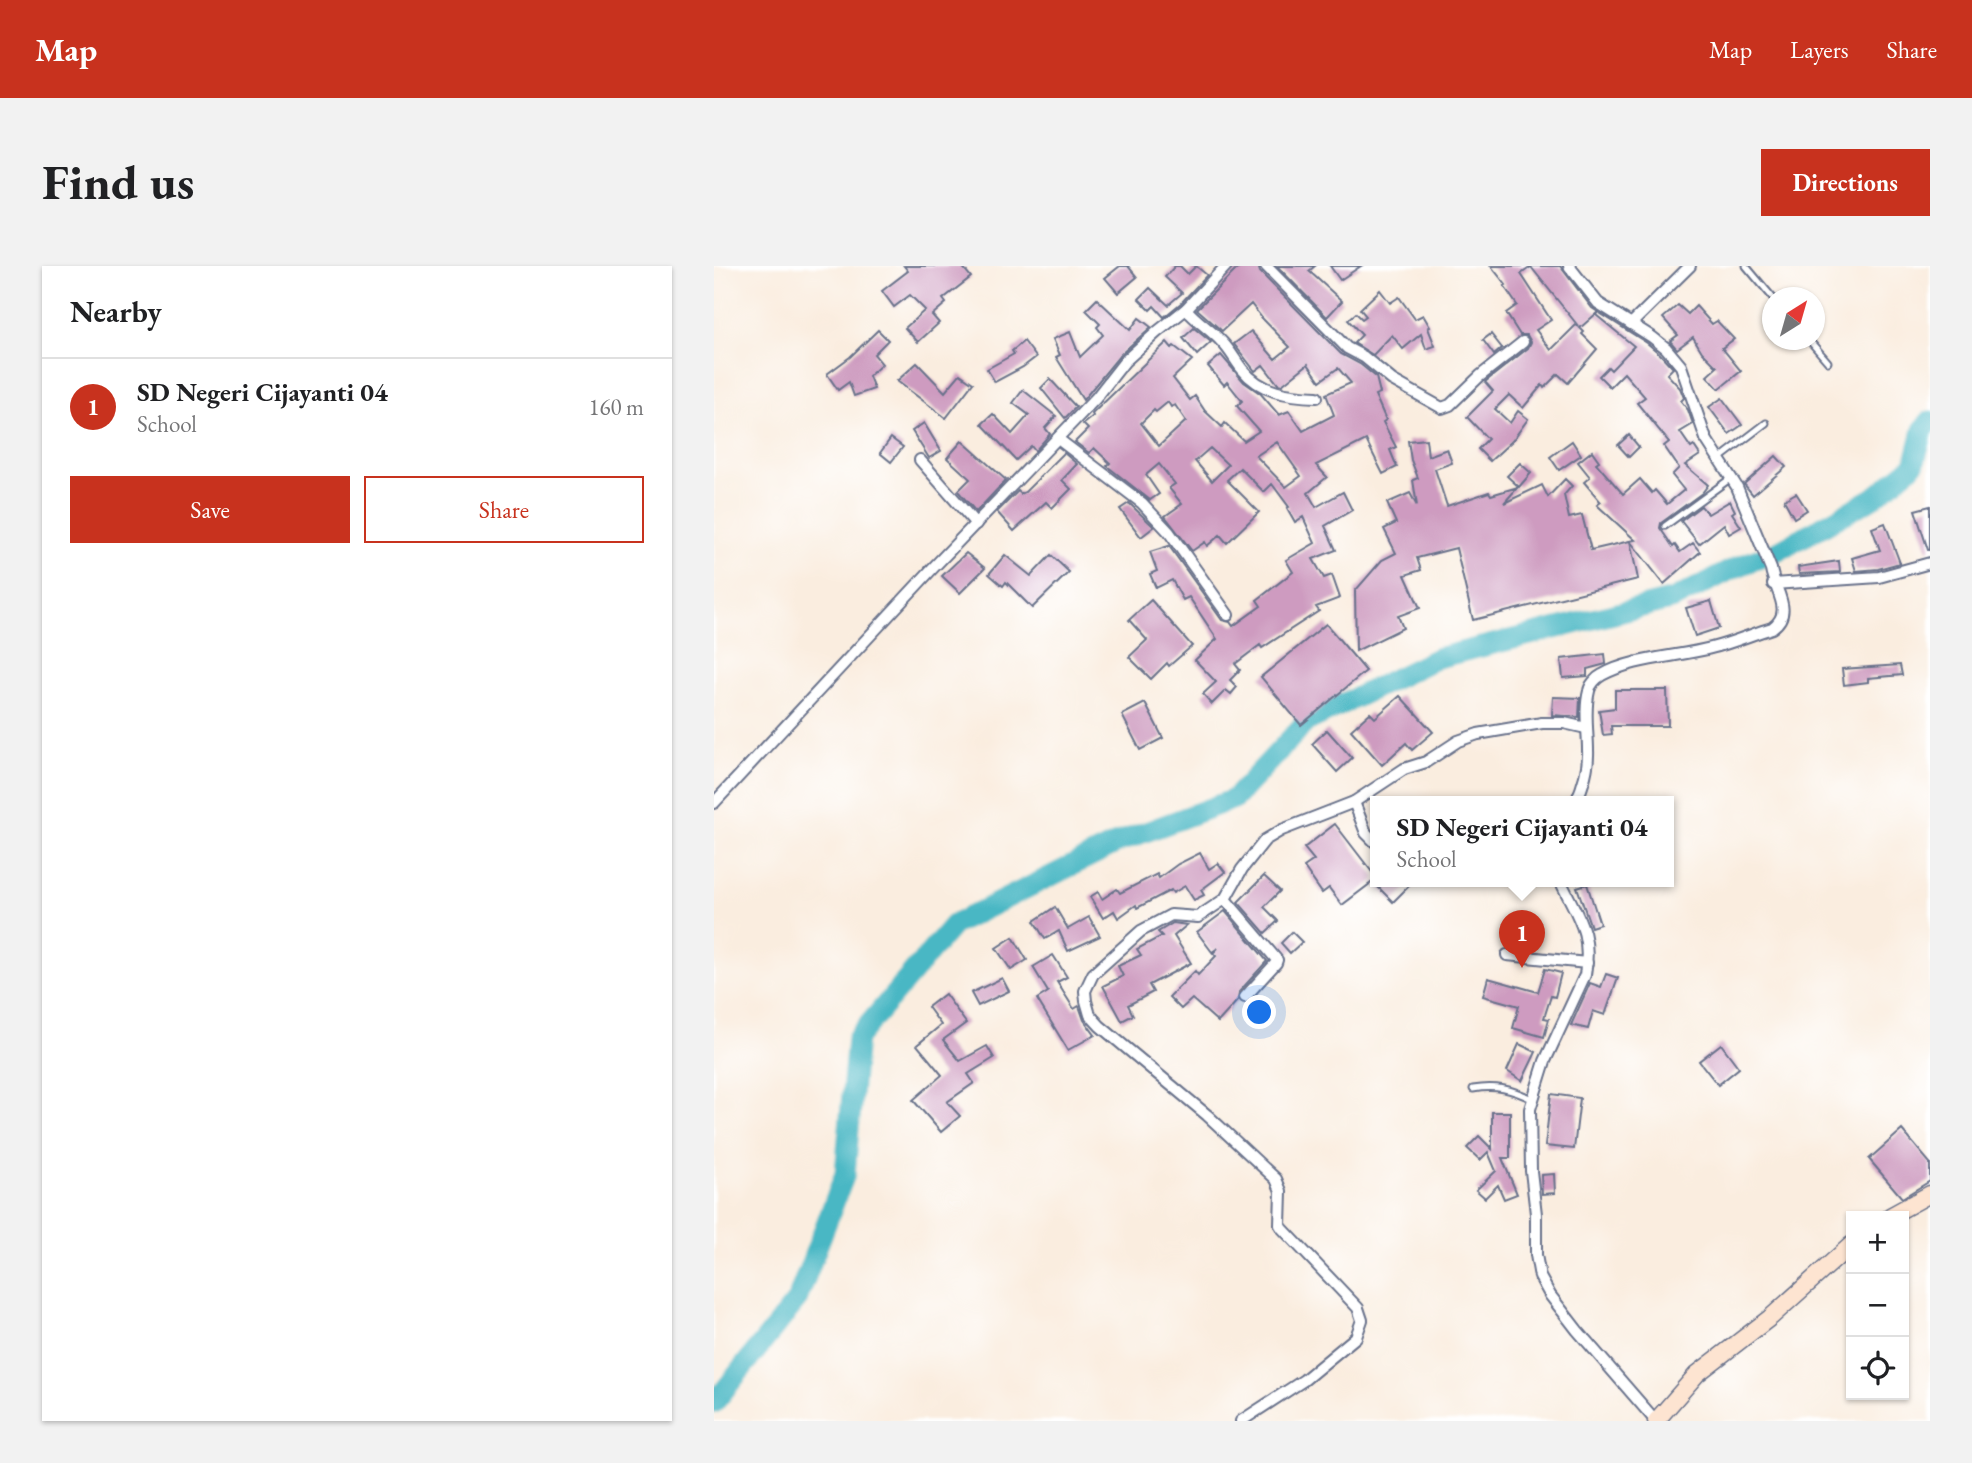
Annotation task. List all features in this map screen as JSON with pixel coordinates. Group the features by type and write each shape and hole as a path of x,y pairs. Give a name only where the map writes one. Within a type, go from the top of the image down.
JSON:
{"main road":[{"path":"1898,1211 1930,1194"},
{"path":"1655,1421 1697,1374 1772,1317 1846,1250"}],"street":[{"path":"714,803 930,570 1058,439 1096,398 1125,361 1185,309 1226,266"},
{"path":"1266,266 1352,352 1364,357 1392,380 1437,407 1450,405 1480,376 1523,342"},
{"path":"1569,266 1598,303 1666,348 1681,366 1706,439 1731,478 1771,569 1773,584 1783,602 1784,613 1779,623 1772,628 1713,648 1640,662 1602,675 1589,688 1586,728 1589,753 1584,784 1579,796"},
{"path":"1630,324 1690,266"},
{"path":"1185,309 1225,345 1243,370 1256,382 1279,394 1317,397"},
{"path":"1058,439 1150,511 1169,532 1227,615"},
{"path":"919,460 976,524"},
{"path":"1773,584 1879,577 1930,563"},
{"path":"1241,1421 1304,1380 1356,1337 1362,1320 1361,1314 1282,1228 1281,1191 1276,1179 1207,1115 1100,1026 1090,1015 1085,990 1093,974 1140,931 1171,915 1198,917 1225,898 1242,869 1265,840 1282,830 1354,802 1404,769 1426,761 1458,741 1478,734 1542,723 1564,723 1586,728"},
{"path":"1354,802 1370,837"},
{"path":"1565,887 1578,913 1585,935 1587,963 1585,975 1545,1061 1530,1109 1536,1255 1540,1277 1550,1295 1577,1331 1655,1421"},
{"path":"1225,898 1277,960 1245,997"},
{"path":"1507,955 1587,963"}],"lane":[{"path":"1746,266 1764,287"},
{"path":"1818,350 1828,362"},
{"path":"1720,460 1766,423"},
{"path":"1665,526 1731,478"},
{"path":"1473,1089 1490,1086 1508,1088 1532,1099"}],"building":[{"path":"904,266 962,266 971,277 943,299 946,303 932,315 939,323 918,342 905,328 925,310 910,295 894,307 882,291 908,271"},
{"path":"1120,266 1128,266 1137,277 1118,293 1105,278"},
{"path":"1175,266 1180,266 1188,274 1196,266 1207,275 1164,317 1154,306 1150,310 1139,299 1150,288 1168,305 1182,293 1165,277"},
{"path":"1240,266 1258,266 1260,272 1341,354 1376,377 1380,393 1375,395 1386,420 1383,422 1396,447 1390,450 1397,467 1383,474 1366,440 1316,465 1327,477 1308,493 1316,507 1343,492 1352,510 1325,526 1336,550 1313,559 1324,578 1332,575 1340,598 1316,607 1319,611 1262,648 1260,645 1235,664 1240,670 1230,680 1237,687 1231,694 1226,690 1212,704 1203,694 1216,682 1195,660 1217,639 1189,597 1183,600 1172,580 1156,588 1150,574 1157,571 1150,552 1169,546 1222,620 1233,626 1261,606 1257,600 1293,572 1286,560 1315,543 1303,517 1295,522 1287,508 1289,507 1272,484 1264,492 1240,468 1227,480 1259,512 1227,543 1220,535 1207,546 1205,542 1192,551 1165,516 1182,504 1169,488 1175,484 1159,464 1146,475 1159,494 1150,500 1107,466 1110,463 1094,448 1089,453 1075,442 1088,429 1083,424 1092,414 1167,342 1192,360 1173,378 1190,400 1195,396 1205,411 1222,427 1225,423 1244,441 1259,431 1237,406 1242,401 1227,382 1224,385 1208,366 1221,355 1244,382 1261,394 1279,415 1289,411 1303,431 1334,415 1326,394 1351,383 1338,368 1320,381 1308,364 1282,385 1278,384 1263,365 1255,371 1234,344 1251,331 1275,359 1290,347 1251,304 1222,331 1197,309","holes":["1168,402 1171,407 1175,405 1186,421 1159,446 1141,423 1154,410 1156,412","1277,442 1301,476 1286,487 1256,456","1210,448 1228,465 1212,481 1195,461"]},
{"path":"1277,266 1315,266 1309,271 1342,301 1327,317"},
{"path":"1330,266 1361,266 1340,280"},
{"path":"1491,266 1560,266 1598,312 1580,328 1584,332 1582,334 1597,349 1568,383 1558,374 1544,388 1542,385 1523,408 1509,395 1495,409 1510,423 1518,411 1528,419 1512,441 1490,461 1478,449 1488,439 1467,417 1493,391 1485,382 1528,348 1531,342 1527,335 1520,335 1506,313 1517,305 1504,286 1506,285","holes":["1531,267 1579,327 1576,325 1551,350 1536,330 1551,320 1521,274"]},
{"path":"1380,290 1390,303 1399,297 1415,319 1423,315 1430,327 1428,328 1435,346 1426,349 1421,334 1403,349 1392,335 1373,355 1354,343 1362,335 1348,320 1356,313 1362,319 1366,316 1360,309"},
{"path":"1097,299 1130,330 1139,318 1151,327 1120,355 1083,400 1056,357 1060,355 1053,339 1070,332 1080,357 1103,335 1097,327 1100,324 1086,310"},
{"path":"1678,305 1688,314 1696,306 1712,324 1717,321 1734,339 1722,348 1741,371 1719,389 1707,376 1717,367 1702,352 1693,337 1677,349 1670,341 1678,335 1663,318"},
{"path":"1598,312 1647,343 1673,368 1667,374 1680,388 1684,398 1681,401 1693,424 1680,432 1691,448 1694,446 1700,455 1685,465 1708,485 1702,493 1661,523 1660,528 1673,547 1675,545 1680,552 1693,543 1700,552 1664,584 1630,541 1635,540 1597,505 1601,502 1584,482 1590,477 1578,462 1592,451 1599,461 1596,463 1623,494 1640,479 1652,493 1655,490 1667,504 1684,490 1672,475 1679,468 1664,446 1669,442 1637,403 1645,397 1624,373 1610,387 1599,376 1608,367 1611,370 1634,346 1596,315"},
{"path":"1194,328 1211,342 1197,355 1183,338"},
{"path":"878,330 888,340 874,354 882,364 869,376 874,389 854,396 849,382 838,390 827,374 850,357"},
{"path":"1491,334 1502,348 1494,355 1483,340"},
{"path":"1024,341 1036,357 995,382 987,369 1014,354 1012,351"},
{"path":"917,363 945,392 960,374 973,383 946,418 897,381"},
{"path":"1050,379 1076,407 1065,418 1041,388"},
{"path":"1023,390 1056,416 1045,428 1050,434 1035,451 1031,446 1016,460 982,424 993,414 1012,434 1029,415 1013,403"},
{"path":"1722,398 1742,425 1729,434 1709,407"},
{"path":"924,423 941,451 929,458 912,431"},
{"path":"1629,435 1639,447 1629,457 1618,445"},
{"path":"891,438 903,447 891,462 880,453"},
{"path":"1426,439 1428,456 1447,449 1452,463 1435,469 1447,506 1489,492 1491,495 1518,487 1504,503 1542,485 1548,497 1565,479 1572,486 1564,495 1569,518 1582,515 1591,550 1630,541 1638,579 1473,620 1456,548 1417,558 1421,570 1405,575 1420,608 1398,616 1403,628 1356,651 1355,591 1382,560 1396,553 1384,529 1396,523 1387,503 1410,493 1417,506 1413,480 1418,478 1408,441"},
{"path":"962,441 1006,480 976,512 958,491 970,479 947,458"},
{"path":"1572,441 1581,455 1559,470 1550,457"},
{"path":"1064,453 1077,464 1062,480 1071,489 1052,508 1046,502 1014,531 997,512 1018,491 1021,494 1025,492"},
{"path":"1776,456 1786,467 1753,495 1744,484"},
{"path":"1520,463 1531,473 1519,487 1507,476"},
{"path":"1796,493 1807,510 1794,518 1784,500"},
{"path":"1730,501 1735,511 1732,513 1741,527 1729,534 1724,524 1699,544 1681,521 1701,506 1708,514"},
{"path":"1129,503 1154,527 1141,537 1120,509"},
{"path":"1930,506 1930,550 1928,550 1915,510"},
{"path":"1885,523 1900,563 1856,571 1852,558 1880,550 1872,528"},
{"path":"966,553 985,568 960,593 942,576"},
{"path":"1005,555 1031,576 1051,555 1069,572 1032,608 1006,582 1003,586 989,574"},
{"path":"1839,561 1840,572 1799,574 1798,567"},
{"path":"1151,600 1192,646 1169,666 1167,663 1151,679 1129,657 1147,640 1129,620"},
{"path":"1711,601 1719,628 1695,636 1686,608"},
{"path":"1326,624 1366,671 1301,725 1261,677"},
{"path":"1605,654 1606,664 1587,669 1587,676 1563,678 1561,659"},
{"path":"1900,665 1902,675 1868,678 1868,682 1844,685 1842,669"},
{"path":"1615,690 1667,690 1668,726 1611,726 1612,734 1603,735 1599,710 1615,708"},
{"path":"1400,696 1433,732 1412,750 1406,743 1382,765 1351,730 1370,713 1375,718"},
{"path":"1553,697 1580,698 1579,717 1552,715"},
{"path":"1145,703 1163,738 1140,750 1122,715"},
{"path":"1327,730 1352,758 1337,772 1312,744"},
{"path":"1335,824 1370,870 1370,884 1342,905 1329,888 1322,893 1304,867 1314,860 1304,848"},
{"path":"1200,853 1209,869 1218,863 1225,872 1201,890 1204,895 1194,900 1185,886 1173,893 1171,890 1137,908 1136,905 1118,918 1114,911 1103,918 1090,897 1098,892 1102,899 1117,889 1120,893 1157,874 1159,878"},
{"path":"1264,876 1280,891 1264,907 1278,921 1265,933 1238,902"},
{"path":"1378,887 1408,887 1393,902"},
{"path":"1577,887 1588,887 1600,924 1591,927"},
{"path":"1055,907 1068,929 1089,917 1100,936 1068,951 1059,931 1045,939 1034,921"},
{"path":"1225,911 1267,961 1239,992 1238,1000 1218,1022 1192,999 1181,1009 1169,997 1195,971 1198,975 1216,956 1213,953 1218,948 1212,952 1197,932"},
{"path":"1173,923 1187,925 1174,936 1191,963 1149,985 1153,992 1128,1005 1133,1015 1122,1021 1103,986 1123,976 1118,966 1141,955 1137,949 1162,936 1158,932"},
{"path":"1292,932 1302,942 1290,953 1281,943"},
{"path":"1013,937 1027,960 1011,970 996,948"},
{"path":"1053,955 1067,977 1057,982 1074,1009 1079,1006 1084,1020 1095,1035 1068,1050 1037,999 1048,992 1033,967"},
{"path":"1545,969 1561,973 1555,997 1551,996 1544,1018 1549,1019 1544,1037 1513,1028 1519,1006 1483,996 1488,978 1538,992"},
{"path":"1606,974 1618,978 1605,1015 1593,1011 1588,1029 1571,1025 1590,983 1601,987"},
{"path":"1002,978 1009,991 978,1006 971,993"},
{"path":"945,994 966,1023 943,1040 960,1061 987,1046 994,1058 968,1074 974,1083 947,1102 960,1116 941,1132 913,1100 942,1075 917,1045 941,1025 928,1007"},
{"path":"1519,1044 1536,1052 1522,1081 1507,1071"},
{"path":"1721,1044 1739,1068 1718,1085 1699,1061"},
{"path":"1551,1094 1580,1098 1574,1149 1545,1146"},
{"path":"1492,1112 1510,1112 1510,1158 1502,1158 1517,1194 1504,1199 1498,1185 1485,1198 1476,1190 1496,1171 1488,1152 1480,1160 1467,1148 1479,1136 1492,1149"},
{"path":"1902,1130 1930,1163 1930,1181 1902,1198 1869,1159"},
{"path":"1554,1174 1555,1193 1542,1194 1541,1175"}],"waterway":[{"path":"714,1403 797,1300 845,1174 857,1038 953,925 1119,842 1234,799 1306,722 1437,658 1674,599 1737,567 1778,551 1873,498 1909,469 1915,462 1923,430 1930,421"}],"place":[{"name":"SD Negeri Cijayanti 04","path":"1522,968"}]}
